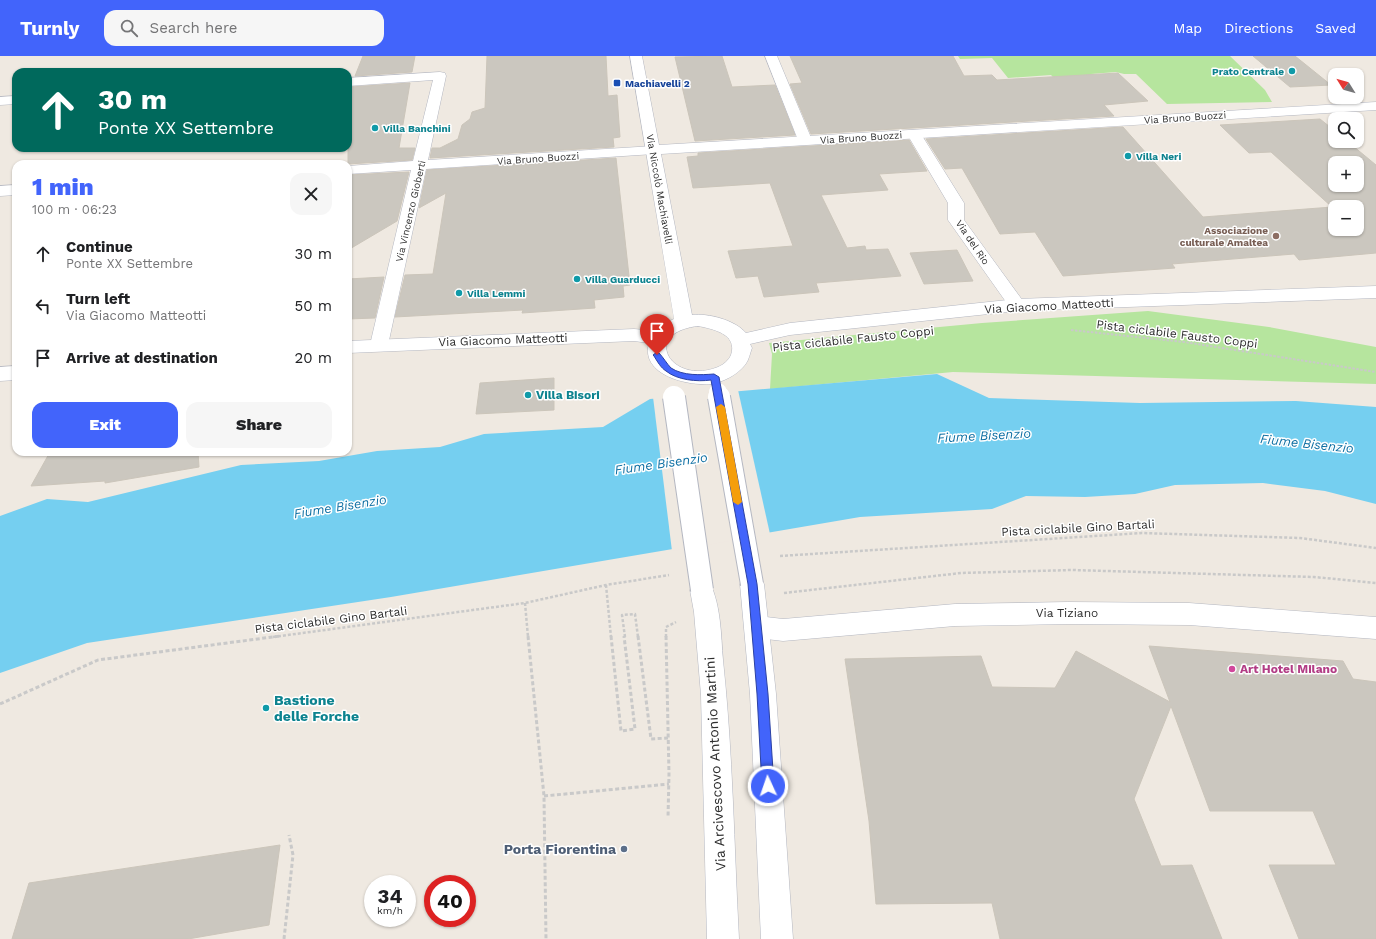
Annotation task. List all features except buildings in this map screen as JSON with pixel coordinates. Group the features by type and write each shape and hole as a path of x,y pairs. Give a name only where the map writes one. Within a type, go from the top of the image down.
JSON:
{"street":[{"name":"Via Niccolò Machiavelli","path":"636,56 684,322"},
{"path":"771,56 805,140"},
{"name":"Via Vincenzo Gioberti","path":"352,82 440,76 421,166 379,345"},
{"path":"0,101 12,100"},
{"name":"Via Bruno Buozzi","path":"352,170 1283,110 1376,107"},
{"name":"Via del Rio","path":"914,134 956,203 956,220 1017,305"},
{"path":"0,191 12,190"},
{"name":"Via Giacomo Matteotti","path":"741,340 790,329 1017,305 1368,293 1376,305"},
{"path":"698,320 712,321 729,328 734,332 741,340 743,349 741,358 736,366 726,372 716,384 702,378 678,374 668,369 657,355 656,346 664,331 684,322 698,320"},
{"name":"Via Giacomo Matteotti","path":"352,347 634,335 659,338"},
{"path":"0,374 12,373"},
{"name":"Via Arcivescovo Antonio Martini","path":"678,374 674,396 704,601 714,695 722,939"},
{"path":"716,384 752,584 758,627 777,939"},
{"name":"Via Tiziano","path":"758,627 783,630 955,615 1068,613 1188,614 1376,628"}],"path":[{"name":"Pista ciclabile Fausto Coppi","path":"1067,329 1184,342 1376,372"},
{"name":"Pista ciclabile Gino Bartali","path":"780,556 1142,532 1300,538 1376,548"},
{"path":"779,594 961,574 1072,570 1314,577 1376,583"},
{"name":"Pista ciclabile Gino Bartali","path":"0,704 98,660 525,603 606,585 671,575"},
{"path":"606,585 621,731 635,729 622,614 635,614 651,739 668,738"},
{"path":"668,818 669,784 666,627 687,615 704,601"},
{"path":"525,603 544,796 546,939"},
{"path":"544,796 669,784"},
{"path":"284,939 293,855 289,835"}],"green space":[{"path":"958,56 1230,56 1265,90 1272,102 1167,104 1136,74 1116,72 1091,74 1092,76 1054,78 1051,75 1008,78 992,58 960,59"},
{"path":"1148,311 1269,327 1376,347 1376,384 953,372 770,389 772,354 769,343 982,323"}],"water":[{"name":"Fiume Bisenzio","path":"937,374 989,398 1140,403 1296,401 1376,407 1376,504 1325,491 1263,483 1175,485 1135,494 1085,497 1026,496 992,509 860,517 391,597 87,643 0,673 0,516 47,499 88,502 241,465 319,461 377,451 440,447 484,434 603,427 650,399"}],"pier":[{"path":"738,390 770,534 672,551 653,397"}],"slow traffic":[{"path":"721,407 738,502"}],"place":[{"name":"Prato Centrale","path":"1292,71"},
{"name":"Machiavelli 2","path":"617,83"},
{"name":"Villa Banchini","path":"375,128"},
{"name":"Villa Neri","path":"1128,156"},
{"name":"Associazione culturale Amaltea","path":"1276,236"},
{"name":"Villa Guarducci","path":"577,279"},
{"name":"Villa Lemmi","path":"459,293"},
{"name":"Villa Bisori","path":"528,395"},
{"name":"Art Hotel Milano","path":"1232,669"},
{"name":"Bastione delle Forche","path":"266,708"},
{"name":"Porta Fiorentina","path":"624,849"}],"route":[{"path":"657,355 668,369 678,374 702,378 714,377 718,392 752,584 758,627 768,786"}]}
